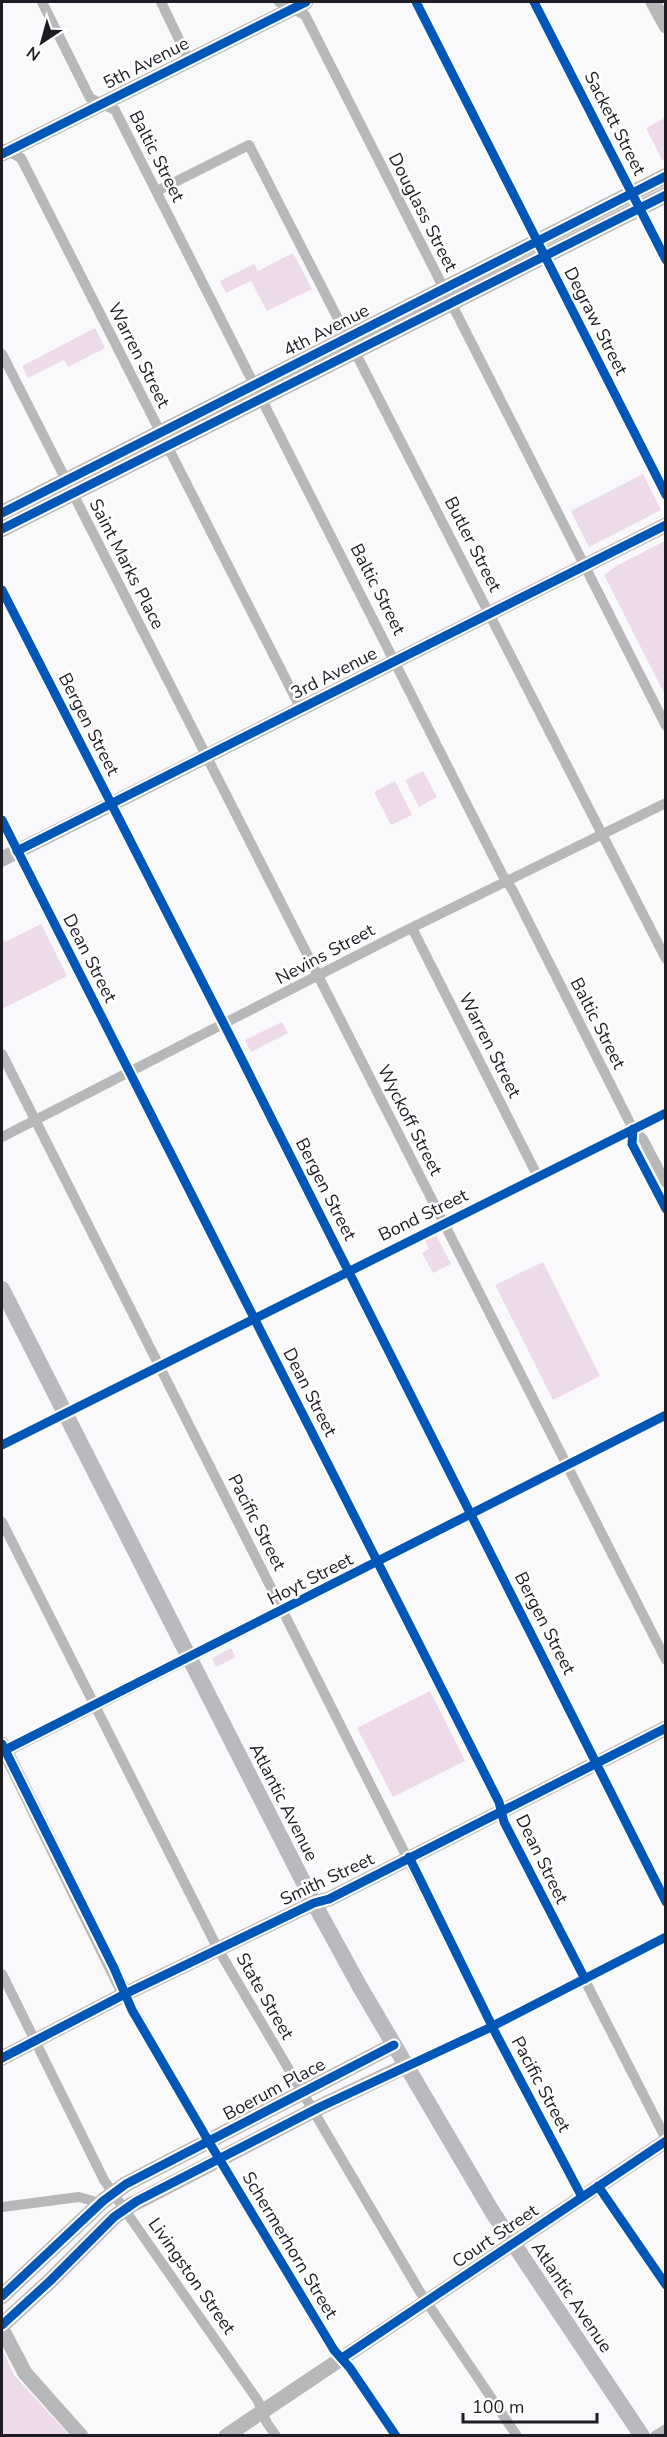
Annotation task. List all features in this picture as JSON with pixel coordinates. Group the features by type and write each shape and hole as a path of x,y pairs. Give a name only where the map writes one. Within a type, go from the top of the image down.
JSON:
{"main road":[{"path":"653,2 666,26"},
{"name":"5th Avenue","path":"4,151 189,60 292,4"},
{"name":"4th Avenue","path":"2,530 69,487 636,201 666,176"},
{"name":"4th Avenue","path":"636,201 666,195"},
{"name":"4th Avenue","path":"2,513 69,487"},
{"name":"3rd Avenue","path":"2,859 666,525"},
{"name":"Atlantic Avenue","path":"2,1289 314,1903 406,2066 513,2244 642,2436"},
{"name":"Smith Street","path":"2,2058 125,1994 314,1903 329,1899 666,1728"},
{"name":"Schermerhorn Street","path":"3,1749 125,1994"},
{"name":"Boerum Place","path":"2,2296 106,2198 301,2092 394,2045"},
{"name":"Boerum Place","path":"2,2327 124,2209 312,2111 406,2066"},
{"name":"Court Street","path":"226,2436 666,2140"},
{"path":"2,2327 25,2373 81,2436"}],"street":[{"name":"Baltic Street","path":"42,2 90,98 115,110 396,661 433,740 633,1129 643,1139 666,1183"},
{"path":"161,2 189,60"},
{"name":"Degraw Street","path":"416,2 666,495"},
{"name":"Sackett Street","path":"534,2 666,260"},
{"name":"Douglass Street","path":"292,4 305,15 666,726"},
{"name":"Butler Street","path":"157,191 249,145 666,959"},
{"name":"Warren Street","path":"4,151 21,158 301,709"},
{"name":"Saint Marks Place","path":"2,354 206,756"},
{"name":"Bergen Street","path":"2,590 224,1024 666,1902"},
{"name":"Wyckoff Street","path":"206,756 666,1660"},
{"name":"Nevins Street","path":"2,1137 412,928 666,803"},
{"name":"Dean Street","path":"2,820 499,1802 504,1822 666,2140"},
{"name":"Warren Street","path":"412,928 538,1177"},
{"name":"Pacific Street","path":"2,1054 493,2026 582,2197"},
{"name":"Bond Street","path":"2,1445 666,1113"},
{"name":"Baltic Street","path":"633,1129 632,1143 666,1209"},
{"name":"Hoyt Street","path":"3,1749 94,1706 568,1466 664,1420"},
{"name":"State Street","path":"2,1522 218,1949 427,2302 517,2436"},
{"name":"Boerum Place","path":"406,2066 493,2026 666,1937"},
{"name":"Livingston Street","path":"2,1974 104,2180 106,2198 124,2209 258,2401 276,2436"},
{"name":"Schermerhorn Street","path":"125,1994 209,2142 334,2350 342,2358 396,2436"},
{"path":"598,2186 666,2285"},
{"path":"2,2207 79,2197 106,2198"},
{"path":"655,2436 666,2429"}],"shaded area":[{"path":"665,118 665,159 662,160 646,128"},
{"path":"293,253 312,289 267,311 251,281 226,293 220,281 254,264 258,271"},
{"path":"95,328 105,348 68,367 64,360 28,378 22,366"},
{"path":"643,474 661,510 589,547 571,511"},
{"path":"665,541 665,695 604,575 616,566"},
{"path":"423,771 437,797 419,807 405,780"},
{"path":"395,781 412,815 391,825 374,792"},
{"path":"41,924 67,976 2,1009 2,937 5,942"},
{"path":"282,1022 288,1033 251,1052 245,1040"},
{"path":"436,1235 451,1264 433,1273 422,1253 429,1249 425,1241"},
{"path":"543,1262 600,1376 553,1400 495,1285"},
{"path":"231,1648 236,1657 216,1667 212,1658"},
{"path":"430,1691 465,1761 393,1797 357,1728"},
{"path":"2,2349 14,2375 69,2435 2,2435"}],"cycle path":[{"path":"2,154 306,2"},
{"path":"416,2 666,495"},
{"path":"534,2 666,260"},
{"path":"2,513 666,176"},
{"path":"2,529 666,195"},
{"path":"17,851 666,525"},
{"path":"2,590 229,1034 666,1902"},
{"path":"2,820 499,1802 504,1822 585,1979"},
{"path":"2,1445 666,1113"},
{"path":"633,1129 632,1144 666,1209"},
{"path":"5,1750 666,1415"},
{"path":"2,2058 125,1994 314,1903 329,1899 666,1728"},
{"path":"2,1744 114,1968 132,2010 334,2350 350,2368 396,2436"},
{"path":"409,1857 497,2036 582,2197"},
{"path":"2,2325 114,2217 137,2201 320,2107 487,2029 666,1937"},
{"path":"2,2296 103,2201 126,2184 394,2045"},
{"path":"342,2358 666,2141"},
{"path":"598,2186 666,2285"}]}
